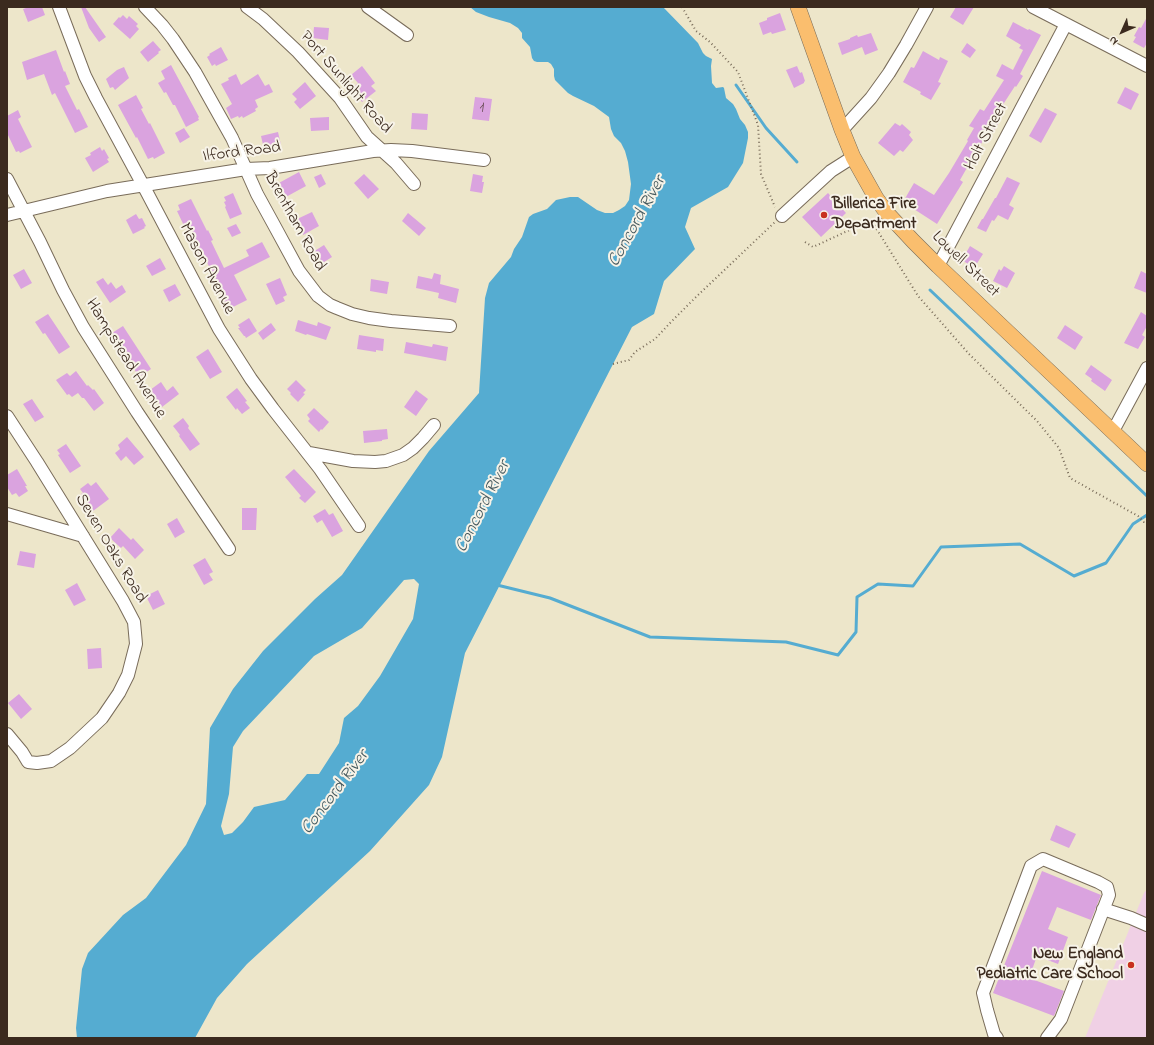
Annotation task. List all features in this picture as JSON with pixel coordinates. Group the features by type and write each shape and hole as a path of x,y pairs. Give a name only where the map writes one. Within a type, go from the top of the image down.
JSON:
{"main road":[{"name":"Lowell Street","path":"798,7 853,157 876,198 887,213 938,266 1147,464"}],"street":[{"name":"Mason Avenue","path":"59,7 85,76 212,317 251,379 309,453 338,493 359,526"},
{"name":"Brentham Road","path":"145,7 173,39 192,68 232,138 263,204 296,266 312,289 330,305 344,311 369,318 450,326"},
{"name":"Port Sunlight Road","path":"247,7 263,19 298,52 340,98 367,137 396,163 414,184"},
{"path":"842,130 871,98 889,73 927,7"},
{"path":"1033,7 1147,66"},
{"path":"371,8 408,35"},
{"name":"Holt Street","path":"938,266 1066,24"},
{"name":"Ilford Road","path":"7,215 107,191 246,169 270,168 364,152 382,150 412,151 484,160"},
{"path":"782,216 831,171 853,157"},
{"name":"Hampstead Avenue","path":"7,179 83,327 125,394 229,549"},
{"path":"1113,431 1147,368"},
{"name":"Seven Oaks Road","path":"7,416 123,601 134,622 136,644 128,675 102,718 70,748 51,762 28,762 7,734"},
{"path":"309,453 354,461 386,461 397,458 413,448 434,425"},
{"path":"7,514 83,536"},
{"path":"997,1038 994,1034 983,993 1031,866 1043,859 1098,882 1107,887 1109,895 1060,1019 1046,1038"},
{"path":"1103,910 1131,918 1147,925"}],"path":[{"path":"613,364 629,360 635,352 656,339 670,322 782,216 774,206 761,174 758,125 738,72 710,42 696,31 682,7"},
{"path":"805,242 813,247 871,220 918,296 969,354 1037,421 1059,448 1070,478 1146,522"}],"shaded area":[{"name":"New England Pediatric Care School","path":"1147,889 1147,1038 1085,1038 1144,893"}],"water":[{"name":"Concord River","path":"470,7 663,7 698,43 703,53 712,59 712,83 716,88 724,88 726,98 733,104 748,132 743,163 728,187 691,208 685,227 695,249 664,281 654,314 632,327 465,653 442,757 429,785 370,851 247,964 217,998 195,1038 77,1038 76,1028 82,969 88,953 123,915 146,898 186,845 206,804 210,728 233,689 263,651 315,599 342,575 429,451 479,393 485,298 489,283 511,257 514,249 522,237 529,217 547,209 556,200 570,197 578,197 597,210 605,213 613,213 619,210 625,206 629,200 631,184 628,162 621,143 614,136 611,129 609,117 594,106 568,93 555,80 554,69 551,64 548,62 534,61 530,47 522,38 522,33 518,28 510,23 476,12","holes":["414,579 419,584 413,619 380,676 358,706 344,718 339,743 319,774 307,774 285,800 254,807 243,822 232,833 224,835 221,826 229,794 233,747 243,731 314,656 362,628 404,580"]}],"building":[{"path":"29,7 42,7 45,15 28,22 23,9"},
{"path":"81,7 85,7 106,37 99,42 89,28"},
{"path":"956,7 974,7 963,25 950,17"},
{"path":"780,13 786,30 772,34 771,32 763,35 759,23"},
{"path":"123,15 127,19 129,16 138,24 136,26 139,29 130,39 113,24"},
{"path":"1147,17 1147,43 1144,48 1133,42 1136,37 1134,36 1139,27 1141,28"},
{"path":"1013,22 1041,35 1020,74 1023,76 995,117 1000,120 994,131 990,129 960,180 963,182 937,224 903,202 914,183 934,195 968,141 967,140 974,128 969,126 980,109 984,111 1004,80 996,76 1002,64 1013,70 1023,50 1019,48 1021,45 1006,36"},
{"path":"314,27 329,28 328,40 313,38"},
{"path":"871,33 878,50 865,55 862,47 842,55 838,43 857,35 858,37"},
{"path":"153,41 161,50 148,62 140,52"},
{"path":"967,43 976,50 970,58 961,52"},
{"path":"221,47 228,60 216,66 215,64 212,66 207,57 210,55 209,54"},
{"path":"56,50 70,84 65,86 77,110 79,109 88,127 75,133 55,93 52,95 44,74 27,80 22,62"},
{"path":"923,51 939,60 940,57 948,61 938,82 941,83 931,100 920,94 921,92 903,82 911,67 914,68"},
{"path":"171,65 199,117 199,120 186,127 175,105 173,105 166,92 164,93 158,83 165,79 161,71"},
{"path":"362,66 375,83 371,86 376,91 362,102 352,89 358,83 351,75"},
{"path":"797,66 800,73 802,72 805,81 794,88 786,70"},
{"path":"124,67 129,78 115,90 113,87 110,88 106,79 117,70"},
{"path":"236,74 241,85 258,74 265,86 269,84 273,92 255,100 258,107 255,109 256,111 243,118 242,116 239,118 238,116 231,119 226,108 232,104 221,84"},
{"path":"305,82 316,96 300,109 294,102 297,99 292,94"},
{"path":"1125,87 1139,94 1131,110 1117,103"},
{"path":"136,95 143,108 141,109 165,153 154,159 153,157 148,159 118,105"},
{"path":"475,97 492,99 489,121 472,119"},
{"path":"1045,108 1057,114 1041,143 1029,136"},
{"path":"18,110 21,117 18,119 32,147 20,153 19,151 16,152 7,133 7,116"},
{"path":"412,113 428,114 427,130 411,129"},
{"path":"329,117 329,130 311,131 310,118"},
{"path":"895,123 900,126 902,124 911,132 909,135 913,140 903,152 900,150 894,156 878,143"},
{"path":"184,128 190,137 180,143 175,133"},
{"path":"278,132 281,145 264,149 261,136"},
{"path":"100,147 102,151 104,149 109,158 107,159 109,162 93,172 85,158"},
{"path":"299,172 306,186 284,198 283,196 280,198 274,187"},
{"path":"321,174 326,184 319,188 314,177"},
{"path":"364,174 379,189 368,199 354,183"},
{"path":"473,174 483,176 482,182 484,182 482,193 470,191"},
{"path":"1007,177 1020,183 1009,205 1014,208 1008,220 998,215 994,221 992,220 986,232 977,228 996,198"},
{"path":"233,193 242,214 230,219 225,207 224,202 226,201 224,197"},
{"name":"Billerica Fire Department","path":"828,193 846,213 821,237 802,217"},
{"path":"191,199 213,240 211,241 224,268 249,256 246,250 262,242 270,257 234,275 247,300 231,308 230,306 227,308 220,295 223,293 202,253 199,254 194,244 196,243 188,226 185,228 177,211 180,210 178,205"},
{"path":"312,212 319,226 303,235 295,220"},
{"path":"408,213 426,228 419,236 402,221"},
{"path":"136,214 139,219 142,218 146,226 133,234 126,220"},
{"path":"236,224 241,233 232,237 227,228"},
{"path":"324,245 332,257 321,264 313,252"},
{"path":"970,246 983,254 974,268 962,260"},
{"path":"160,258 166,269 152,276 146,266"},
{"path":"1004,266 1015,273 1007,288 993,281 999,269 1001,271"},
{"path":"24,269 32,283 21,289 13,275"},
{"path":"1141,271 1147,274 1147,293 1134,288"},
{"path":"434,273 441,275 440,284 459,289 456,303 438,298 439,293 416,288 418,276 432,279"},
{"path":"103,278 108,285 111,282 116,289 122,285 126,292 110,303 96,282"},
{"path":"280,278 287,295 283,297 285,301 276,305 266,284"},
{"path":"371,279 389,282 387,294 370,291"},
{"path":"175,284 181,295 169,302 163,290"},
{"path":"1141,312 1147,316 1147,326 1142,335 1145,337 1138,349 1124,343"},
{"path":"48,314 70,347 59,354 45,333 43,334 35,322"},
{"path":"249,318 257,331 246,338 238,328 240,328 238,325"},
{"path":"298,320 317,326 318,322 331,327 326,340 295,331"},
{"path":"271,323 276,330 263,340 258,333"},
{"path":"1065,325 1083,337 1075,350 1057,338"},
{"path":"123,326 151,369 139,377 112,333"},
{"path":"359,335 384,339 383,351 376,350 376,352 357,349"},
{"path":"406,342 432,347 433,344 448,347 446,361 404,353"},
{"path":"208,349 222,372 210,379 196,357"},
{"path":"1091,365 1112,380 1105,391 1091,381 1092,379 1085,374"},
{"path":"76,371 87,386 88,385 93,390 94,389 104,403 94,411 78,393 72,397 69,394 67,395 56,380 67,373 70,376"},
{"path":"296,380 306,390 303,393 305,394 298,402 287,389"},
{"path":"161,382 167,391 173,386 179,394 162,407 150,390"},
{"path":"237,388 247,401 245,402 250,408 242,414 237,408 236,410 226,397"},
{"path":"416,390 428,399 416,416 404,407"},
{"path":"32,399 44,417 35,422 23,404"},
{"path":"314,408 329,422 319,432 308,421 310,419 307,415"},
{"path":"183,418 189,426 188,428 200,444 190,451 173,426"},
{"path":"387,429 388,439 364,443 363,431"},
{"path":"127,437 144,457 134,465 126,456 121,461 115,453 120,449 118,445"},
{"path":"66,444 81,466 70,473 58,455 60,454 57,450"},
{"path":"17,469 27,486 25,486 28,491 19,497 16,493 12,495 7,487 7,475"},
{"path":"294,469 316,492 305,503 299,498 301,496 285,477"},
{"path":"96,482 109,499 93,511 81,494 83,493 80,489 88,483 91,486"},
{"path":"242,508 257,508 256,530 242,530"},
{"path":"325,509 329,515 333,513 343,531 332,537 322,520 317,523 313,516"},
{"path":"177,518 185,532 175,538 167,524"},
{"path":"119,528 131,540 133,538 144,550 135,559 123,546 121,548 110,538"},
{"path":"20,551 36,554 34,568 17,565"},
{"path":"205,558 213,572 209,574 213,580 204,585 193,565"},
{"path":"77,583 86,600 74,606 65,590"},
{"path":"158,590 165,604 153,610 146,596"},
{"path":"101,648 102,668 88,669 87,649"},
{"path":"19,694 32,709 21,719 8,703"},
{"path":"1056,825 1076,834 1069,848 1050,840"},
{"path":"1042,871 1101,895 1091,920 1057,907 1048,929 1068,937 1058,964 1037,956 1029,978 1064,991 1054,1016 993,993"}],"waterway":[{"path":"736,85 766,128 797,162"},
{"path":"930,290 1147,496"},
{"path":"497,585 550,598 650,637 786,642 838,655 856,632 857,597 878,584 913,586 941,547 1020,544 1074,576 1106,563 1133,524 1147,515"}],"place":[{"name":"Billerica Fire Department","path":"824,215"},
{"name":"New England Pediatric Care School","path":"1131,965"}]}
